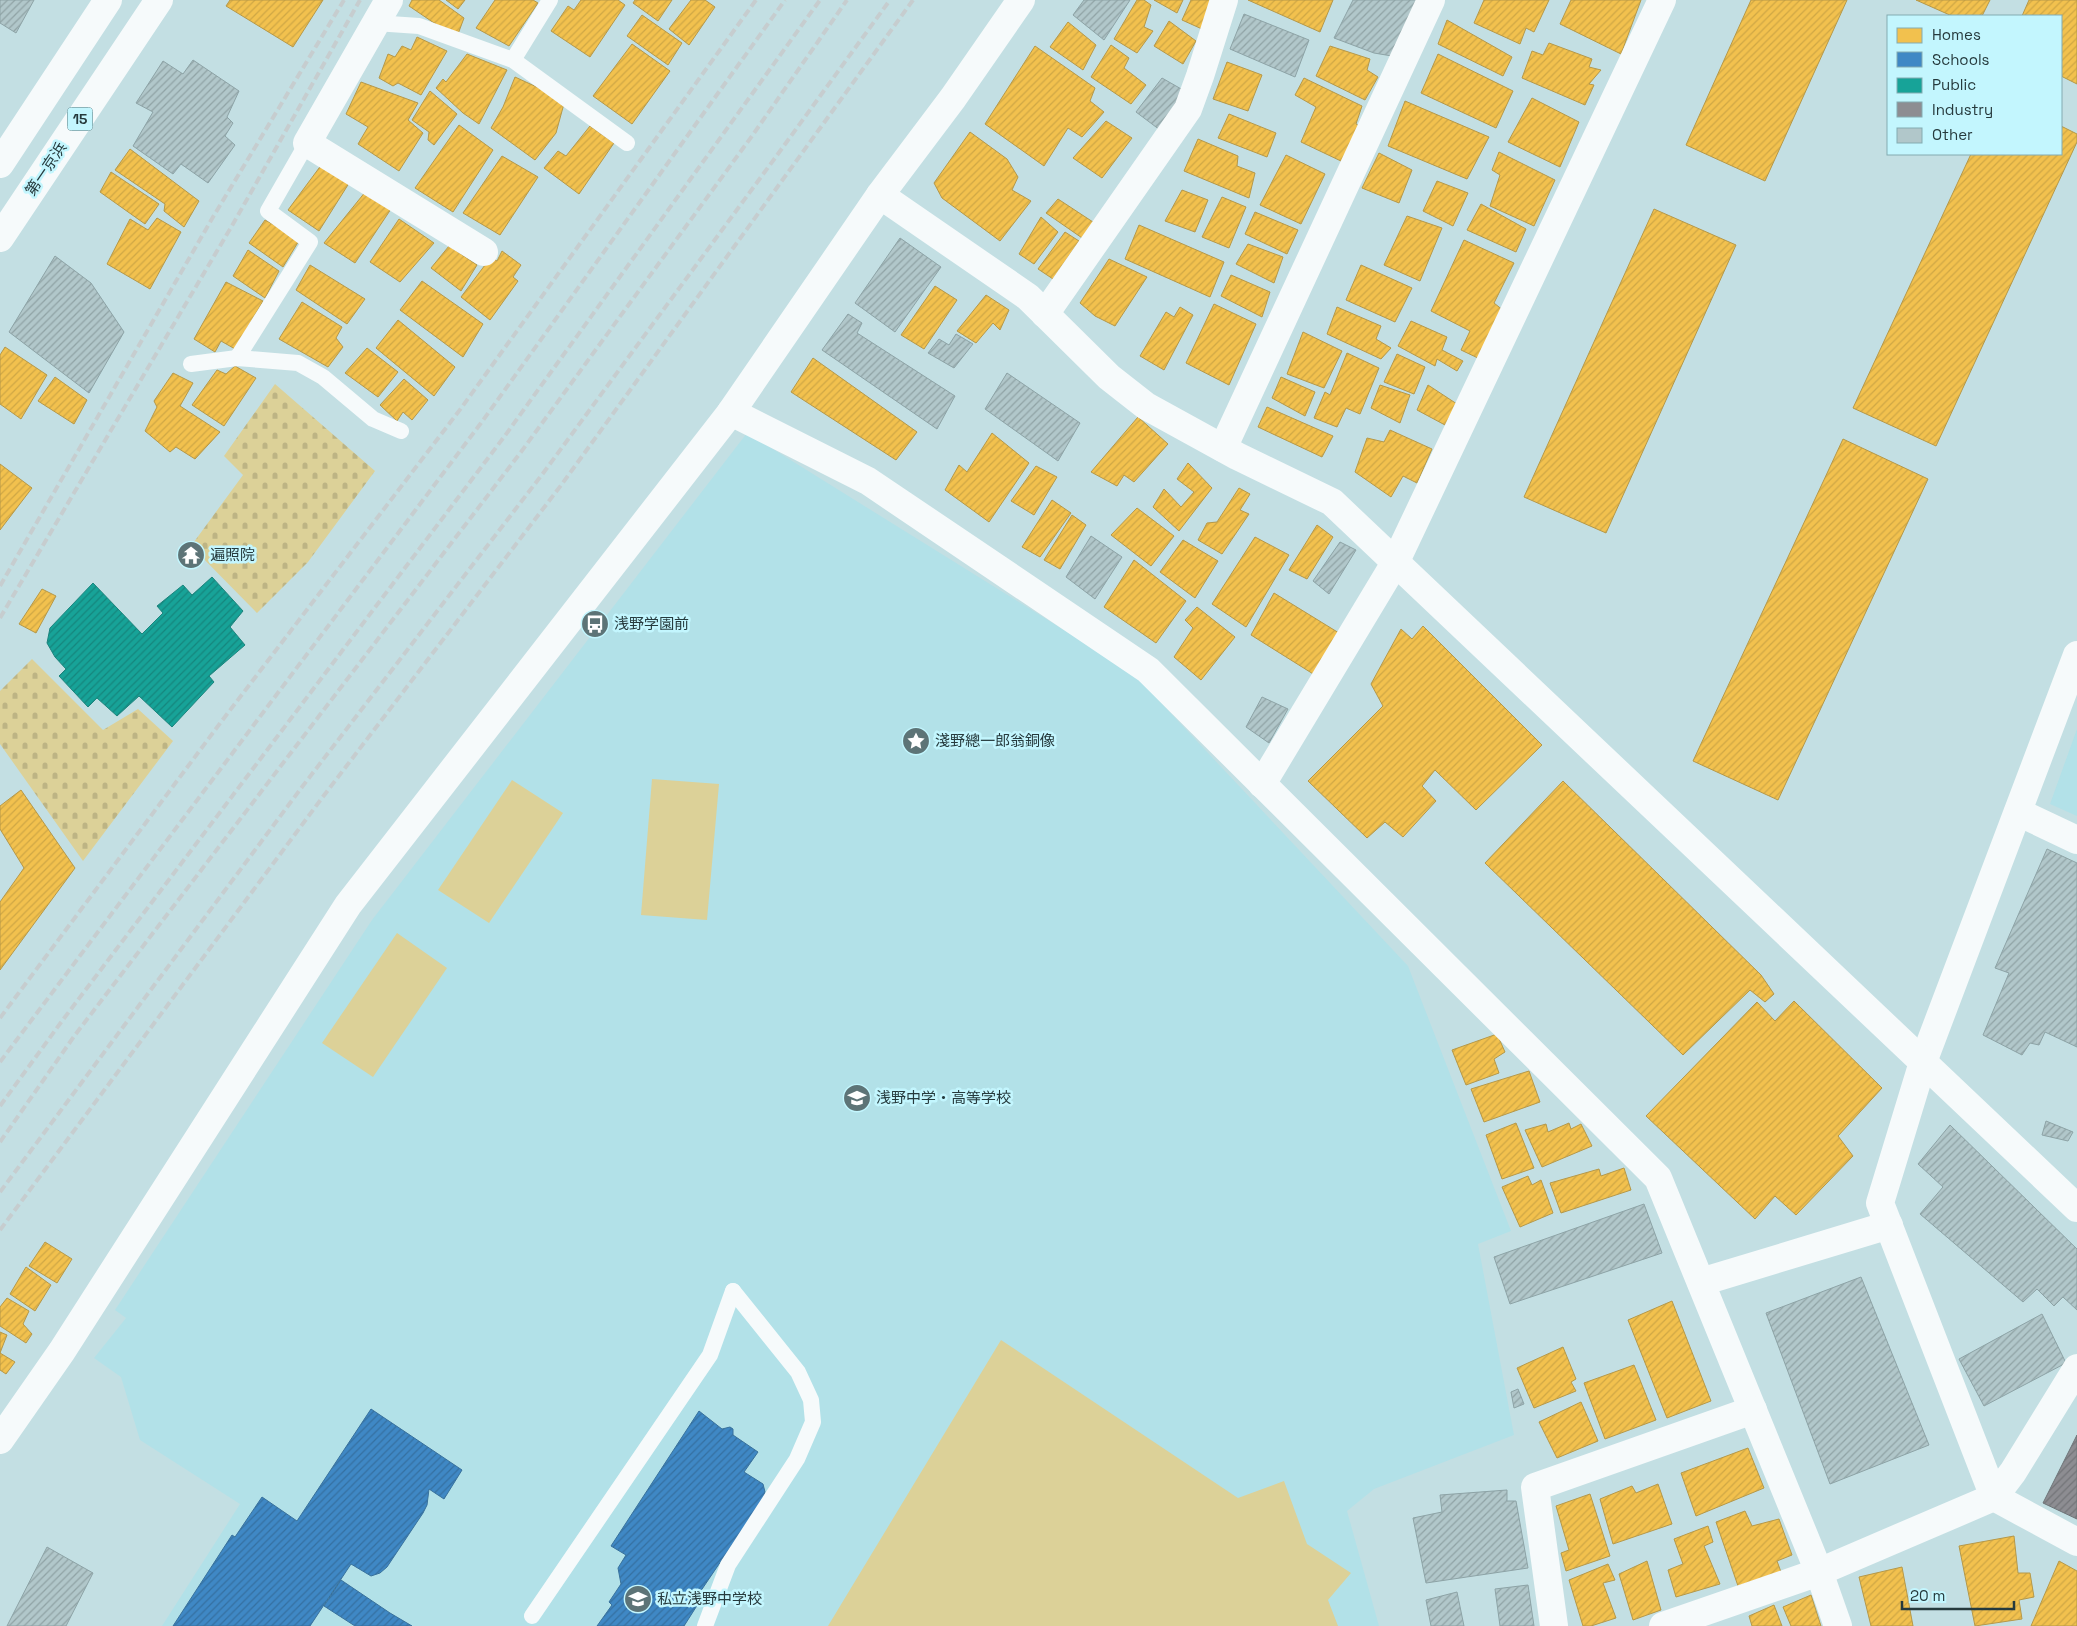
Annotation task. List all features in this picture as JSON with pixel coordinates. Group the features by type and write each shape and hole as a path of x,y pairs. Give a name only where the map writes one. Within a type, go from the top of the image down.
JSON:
{"main road":[{"path":"0,164 108,0"},
{"name":"第一京浜","path":"0,238 159,0"},
{"path":"389,0 307,143 484,252"},
{"path":"0,1440 62,1351 348,905 731,412 880,195 953,98 1021,0"},
{"path":"1044,314 1188,109 1224,0"},
{"path":"1223,448 1431,0"},
{"path":"1262,784 1396,563 1662,0"},
{"path":"880,195 1028,297 1109,377 1146,406 1223,448 1332,502 2077,1208"},
{"path":"731,412 868,480 1148,670 1658,1178 1819,1572 1838,1626"},
{"path":"2077,655 1923,1062 1880,1203 1994,1497 2077,1542"},
{"path":"2018,812 2077,840"},
{"path":"1701,1282 1889,1225"},
{"path":"1663,1626 1819,1572 1994,1497 2013,1472 2077,1368"},
{"path":"1554,1626 1535,1487 1753,1410"}],"lane":[{"path":"512,60 550,0"},
{"path":"375,23 419,26 512,60 627,142"},
{"path":"237,358 310,242 268,211 307,143"},
{"path":"191,364 237,358 298,363 322,377 372,420 400,431"},
{"path":"532,1616 710,1355 733,1291 798,1372 810,1400 813,1422 797,1459 728,1565 705,1626"}],"shaded area":[{"name":"浅野中学・高等学校","path":"747,433 1133,673 1408,966 1511,1231 1478,1244 1514,1435 1374,1489 1347,1511 1379,1626 162,1626 240,1504 140,1440 121,1377 94,1358 126,1318 115,1310 372,920"},
{"path":"2077,729 2077,816 2050,804"}],"green space":[{"path":"275,384 375,471 308,562 257,613 191,546 243,475 224,456"},
{"path":"32,659 103,730 138,709 173,741 83,861 0,744 0,691"},
{"path":"652,779 719,784 707,920 641,915"},
{"path":"512,780 563,813 489,923 438,890"},
{"path":"397,933 447,968 373,1077 322,1043"},
{"path":"1001,1340 1238,1498 1284,1481 1307,1544 1351,1573 1328,1600 1338,1626 828,1626"}],"building: Homes":[{"path":"230,0 323,0 293,47 226,6"},
{"path":"412,0 439,0 464,18 458,34 440,27 409,6"},
{"path":"446,0 465,0 458,9"},
{"path":"495,0 533,0 538,3 509,46 476,28"},
{"path":"581,0 618,0 625,5 590,57 551,31 568,6 574,10"},
{"path":"635,0 672,0 658,21 633,3"},
{"path":"691,0 705,0 715,7 689,45 669,29"},
{"path":"1137,0 1144,0 1151,5 1144,27 1153,31 1137,53 1114,39"},
{"path":"1154,0 1183,0 1177,13"},
{"path":"1191,0 1212,0 1202,29 1182,20"},
{"path":"1248,0 1333,0 1320,32"},
{"path":"1484,0 1549,0 1534,32 1526,28 1520,44 1474,23"},
{"path":"1571,0 1641,0 1621,54 1560,24"},
{"path":"1751,0 1847,0 1765,181 1686,145"},
{"path":"1916,0 1990,0 1982,15 1950,15"},
{"path":"2029,0 2077,0 2077,84 2062,76 2062,15 2022,15"},
{"path":"642,15 682,43 668,65 627,36"},
{"path":"1447,20 1512,57 1503,76 1438,44"},
{"path":"1169,21 1196,41 1183,64 1154,46"},
{"path":"1068,22 1096,45 1083,70 1050,47"},
{"path":"417,37 447,51 421,95 398,83 393,86 379,78 388,54 395,57 402,46 411,50"},
{"path":"1549,43 1592,59 1589,67 1601,70 1589,84 1594,85 1585,105 1522,78 1532,51 1543,55"},
{"path":"632,44 670,71 632,124 593,96"},
{"path":"1111,45 1129,58 1124,68 1146,85 1131,104 1091,77"},
{"path":"1035,46 1095,88 1090,101 1104,112 1082,137 1068,128 1044,166 985,124"},
{"path":"1330,46 1370,59 1367,70 1378,77 1365,100 1316,76"},
{"path":"467,54 507,70 479,124 463,113 436,88 443,79 446,82"},
{"path":"1438,54 1513,91 1496,128 1421,93"},
{"path":"1227,62 1262,75 1248,111 1213,99"},
{"path":"515,77 565,100 556,133 535,160 491,128 503,107"},
{"path":"1304,78 1362,106 1356,124 1363,128 1343,162 1301,142 1316,107 1295,95"},
{"path":"361,82 418,103 408,120 423,133 399,171 358,144 368,127 346,114"},
{"path":"430,91 457,114 434,145 428,140 429,132 412,120"},
{"path":"1532,98 1579,122 1560,167 1508,142"},
{"path":"1405,101 1489,137 1467,179 1388,146"},
{"path":"1229,114 1276,133 1267,157 1218,138"},
{"path":"1106,121 1132,138 1102,178 1073,158"},
{"path":"459,125 493,150 453,212 415,188"},
{"path":"590,126 614,143 579,194 544,168 558,151 566,156"},
{"path":"2062,126 2077,134 2077,142 1936,446 1853,408 1971,155 2062,155"},
{"path":"970,132 1007,159 1018,177 1012,190 1031,201 1000,241 942,198 934,183"},
{"path":"1198,139 1238,156 1237,166 1255,173 1249,198 1184,171"},
{"path":"130,149 199,201 184,227 164,211 165,204 115,170"},
{"path":"1499,152 1555,180 1534,226 1490,206 1500,175 1492,170"},
{"path":"1379,153 1412,170 1399,203 1362,188"},
{"path":"1286,155 1325,174 1301,224 1260,205"},
{"path":"502,156 538,177 500,235 463,213"},
{"path":"322,164 351,180 319,231 288,210"},
{"path":"111,172 159,204 145,224 100,192"},
{"path":"1437,181 1468,193 1453,226 1423,211"},
{"path":"1182,190 1208,200 1195,232 1165,221"},
{"path":"366,191 391,209 355,263 324,243"},
{"path":"1222,197 1246,207 1229,248 1202,237"},
{"path":"1058,199 1093,222 1085,240 1046,213"},
{"path":"1481,204 1526,229 1516,252 1467,230"},
{"path":"1654,209 1736,245 1606,533 1524,497"},
{"path":"1255,212 1298,230 1287,254 1245,234"},
{"path":"1407,216 1442,228 1420,281 1384,265"},
{"path":"1041,217 1058,232 1034,264 1019,254"},
{"path":"157,218 181,232 150,289 107,264 130,219 148,230"},
{"path":"399,219 434,243 400,282 370,262"},
{"path":"265,220 300,239 283,267 249,243"},
{"path":"1139,225 1224,262 1210,297 1125,259"},
{"path":"1065,232 1079,241 1053,279 1038,269"},
{"path":"1464,240 1514,263 1494,303 1504,311 1480,359 1461,350 1470,331 1431,311"},
{"path":"1248,244 1283,257 1274,283 1236,264"},
{"path":"449,246 477,265 461,291 431,268"},
{"path":"248,250 279,271 265,298 233,276"},
{"path":"502,251 521,265 513,277 518,281 490,320 461,297 491,257 497,261"},
{"path":"1109,259 1147,277 1115,326 1095,316 1080,303"},
{"path":"310,265 365,299 347,324 296,290"},
{"path":"1361,265 1412,288 1395,322 1346,300"},
{"path":"1231,275 1270,292 1262,317 1221,296"},
{"path":"422,281 483,324 463,357 400,310"},
{"path":"226,282 263,301 235,349 221,341 215,352 194,339"},
{"path":"935,286 957,300 924,349 901,335"},
{"path":"986,295 1009,310 1000,330 993,323 976,343 957,331"},
{"path":"302,302 342,327 336,338 343,347 328,367 279,339"},
{"path":"1214,304 1256,324 1229,385 1186,363"},
{"path":"1180,307 1193,315 1164,370 1140,356 1166,312 1174,317"},
{"path":"1337,307 1381,326 1376,339 1391,348 1381,359 1327,334"},
{"path":"398,320 455,367 434,396 376,348"},
{"path":"1411,321 1447,337 1442,350 1463,361 1457,371 1437,359 1435,366 1398,346"},
{"path":"1303,332 1342,351 1324,388 1287,374"},
{"path":"5,347 47,375 21,419 0,404 0,355"},
{"path":"367,348 398,372 378,397 345,373"},
{"path":"1347,353 1379,368 1360,414 1346,408 1337,427 1314,418 1325,392 1330,395"},
{"path":"1397,354 1425,367 1414,394 1384,382"},
{"path":"813,358 917,432 896,460 791,392"},
{"path":"235,366 256,378 224,426 192,405 217,370 226,374"},
{"path":"173,373 193,383 180,406 220,432 195,459 176,447 170,452 145,431 157,407 154,401"},
{"path":"55,377 87,400 74,424 38,401"},
{"path":"1281,377 1315,392 1305,416 1272,398"},
{"path":"404,379 428,400 412,420 403,412 397,421 380,405"},
{"path":"1380,385 1410,395 1400,423 1371,408"},
{"path":"1428,385 1457,404 1445,425 1417,410"},
{"path":"1267,407 1333,436 1322,457 1258,427"},
{"path":"1138,417 1168,444 1134,482 1124,475 1117,486 1091,472"},
{"path":"1390,430 1432,449 1417,483 1403,476 1391,497 1355,472 1367,438 1384,442"},
{"path":"992,433 1029,463 989,522 945,490 959,465 967,472"},
{"path":"1843,439 1928,479 1778,800 1693,761"},
{"path":"1188,463 1212,488 1179,531 1153,507 1164,489 1181,507 1194,492 1177,479"},
{"path":"0,464 32,488 0,530"},
{"path":"1036,466 1057,477 1034,515 1011,501"},
{"path":"1239,488 1250,494 1240,510 1249,514 1222,554 1198,540 1207,523 1217,522"},
{"path":"1052,500 1071,513 1040,557 1022,547"},
{"path":"1137,508 1174,536 1151,566 1111,535"},
{"path":"1072,515 1086,525 1060,569 1044,560"},
{"path":"1317,525 1333,537 1307,579 1289,570"},
{"path":"1255,537 1289,555 1246,627 1212,604"},
{"path":"1183,540 1218,561 1195,598 1160,572"},
{"path":"1134,560 1186,601 1156,643 1104,607"},
{"path":"42,589 56,596 36,633 19,624"},
{"path":"1274,593 1339,633 1318,677 1251,635"},
{"path":"1197,607 1235,637 1201,680 1174,657 1193,628 1185,620"},
{"path":"1423,626 1542,745 1476,810 1435,770 1422,786 1436,801 1403,837 1385,822 1367,838 1308,781 1383,706 1371,684 1401,629 1412,639"},
{"path":"1563,781 1761,975 1774,994 1765,1002 1750,990 1683,1055 1485,863"},
{"path":"21,790 75,868 0,970 0,902 24,868 0,829 0,806"},
{"path":"1794,1001 1882,1088 1838,1136 1853,1156 1796,1215 1775,1196 1755,1219 1646,1116 1757,1002 1775,1021"},
{"path":"1497,1034 1505,1052 1494,1059 1499,1073 1466,1085 1452,1050"},
{"path":"1529,1071 1540,1102 1484,1122 1471,1089"},
{"path":"1516,1123 1534,1168 1502,1179 1486,1135"},
{"path":"1569,1123 1571,1129 1581,1124 1592,1146 1542,1167 1525,1130 1546,1124 1548,1132"},
{"path":"1624,1168 1631,1190 1561,1213 1550,1183 1599,1169 1601,1176"},
{"path":"1528,1176 1532,1185 1541,1180 1553,1213 1520,1227 1502,1187"},
{"path":"45,1242 72,1259 57,1283 29,1266"},
{"path":"26,1267 51,1285 35,1311 10,1294"},
{"path":"7,1298 29,1311 23,1324 32,1334 26,1343 0,1326 0,1307"},
{"path":"1672,1301 1711,1401 1667,1418 1628,1320"},
{"path":"0,1332 7,1335 0,1353"},
{"path":"1563,1347 1576,1379 1571,1382 1576,1391 1534,1408 1517,1368"},
{"path":"0,1353 15,1362 6,1374 0,1370"},
{"path":"1634,1365 1656,1420 1605,1439 1584,1383"},
{"path":"1581,1402 1598,1441 1557,1458 1539,1422"},
{"path":"1748,1448 1764,1488 1696,1516 1681,1473"},
{"path":"1658,1484 1672,1524 1613,1544 1600,1499 1632,1486 1636,1493"},
{"path":"1590,1494 1610,1556 1566,1571 1561,1553 1569,1550 1556,1506"},
{"path":"1745,1511 1752,1526 1779,1519 1792,1555 1777,1561 1781,1572 1738,1586 1716,1522"},
{"path":"1708,1526 1713,1542 1704,1546 1720,1584 1676,1597 1668,1570 1683,1564 1674,1539"},
{"path":"2014,1536 2018,1573 2030,1573 2034,1597 2019,1600 2022,1619 1975,1626 1959,1546"},
{"path":"1647,1561 1661,1610 1633,1620 1619,1574"},
{"path":"2059,1561 2077,1571 2077,1626 2031,1626"},
{"path":"1608,1564 1615,1580 1603,1583 1616,1618 1591,1626 1583,1626 1569,1580"},
{"path":"1902,1567 1913,1626 1871,1626 1859,1577"},
{"path":"1811,1595 1821,1626 1791,1626 1783,1607"},
{"path":"1774,1605 1782,1626 1752,1626 1749,1616"}],"building: Schools":[{"path":"371,1409 462,1470 444,1499 429,1489 427,1505 423,1513 387,1567 380,1573 371,1576 351,1564 310,1626 173,1626 232,1535 235,1537 262,1497 297,1521"},
{"path":"699,1411 722,1429 730,1427 733,1429 733,1435 758,1452 744,1472 763,1484 765,1492 763,1499 694,1601 698,1604 684,1626 597,1626 612,1605 609,1602 621,1584 618,1568 626,1555 611,1546"},
{"path":"341,1580 412,1626 355,1626 324,1606"}],"building: Public":[{"path":"212,577 243,611 230,627 245,645 209,676 214,682 172,727 139,696 117,716 97,698 88,707 59,676 66,669 55,657 47,643 50,628 93,583 142,634 163,613 157,606 183,585 192,595"}],"building: Industry":[{"path":"2077,1435 2077,1519 2043,1503"}],"building: Other":[{"path":"0,0 34,0 16,33 0,23"},
{"path":"1084,0 1130,0 1104,40 1073,15"},
{"path":"1353,0 1417,0 1392,56 1374,53 1334,38"},
{"path":"1244,14 1309,40 1295,77 1230,49"},
{"path":"193,60 239,91 227,117 233,123 225,136 235,145 208,183 181,164 173,174 133,146 153,112 136,103 163,61 183,74"},
{"path":"1162,78 1183,90 1160,130 1136,112"},
{"path":"900,238 941,267 895,332 855,303"},
{"path":"55,256 91,283 124,332 89,393 9,332"},
{"path":"848,314 862,323 857,333 955,396 937,429 822,350"},
{"path":"956,334 973,344 954,368 928,353 939,339 949,345"},
{"path":"1007,373 1080,423 1058,461 985,409"},
{"path":"1091,536 1122,557 1095,599 1066,577"},
{"path":"1340,542 1356,550 1329,594 1313,581"},
{"path":"1262,697 1288,709 1269,743 1246,727"},
{"path":"2047,849 2077,863 2077,1047 2045,1032 2039,1045 2030,1043 2022,1055 1983,1035 2009,973 1995,968"},
{"path":"2046,1121 2073,1132 2068,1141 2042,1135"},
{"path":"1950,1125 2077,1249 2077,1310 2063,1297 2054,1306 2037,1289 2023,1302 1920,1214 1943,1187 1918,1164"},
{"path":"1644,1204 1662,1253 1510,1304 1494,1257"},
{"path":"1861,1277 1929,1445 1830,1484 1766,1313"},
{"path":"2042,1314 2066,1363 1984,1406 1959,1359"},
{"path":"1518,1389 1524,1404 1514,1408 1511,1392"},
{"path":"1507,1490 1507,1501 1516,1501 1528,1568 1426,1583 1413,1518 1442,1512 1440,1495"},
{"path":"47,1547 93,1573 66,1626 7,1626"},
{"path":"1528,1585 1534,1626 1500,1626 1495,1589"},
{"path":"1457,1592 1464,1626 1431,1626 1426,1600"}],"railway":[{"path":"0,586 213,217 344,0"},
{"path":"0,618 233,224 360,0"},
{"path":"0,1018 221,722 462,407 756,0"},
{"path":"0,1062 481,423 785,0"},
{"path":"0,1106 62,1021 504,437 820,0"},
{"path":"0,1142 75,1035 521,452 752,136 847,0"},
{"path":"0,1192 302,787 544,472 890,0"},
{"path":"0,1230 322,798 562,484 913,0"}],"place":[{"name":"遍照院","path":"191,555"},
{"name":"浅野学園前","path":"595,624"},
{"name":"淺野總一郎翁銅像","path":"916,741"},
{"name":"浅野中学・高等学校","path":"857,1098"},
{"name":"私立浅野中学校","path":"638,1599"}]}
